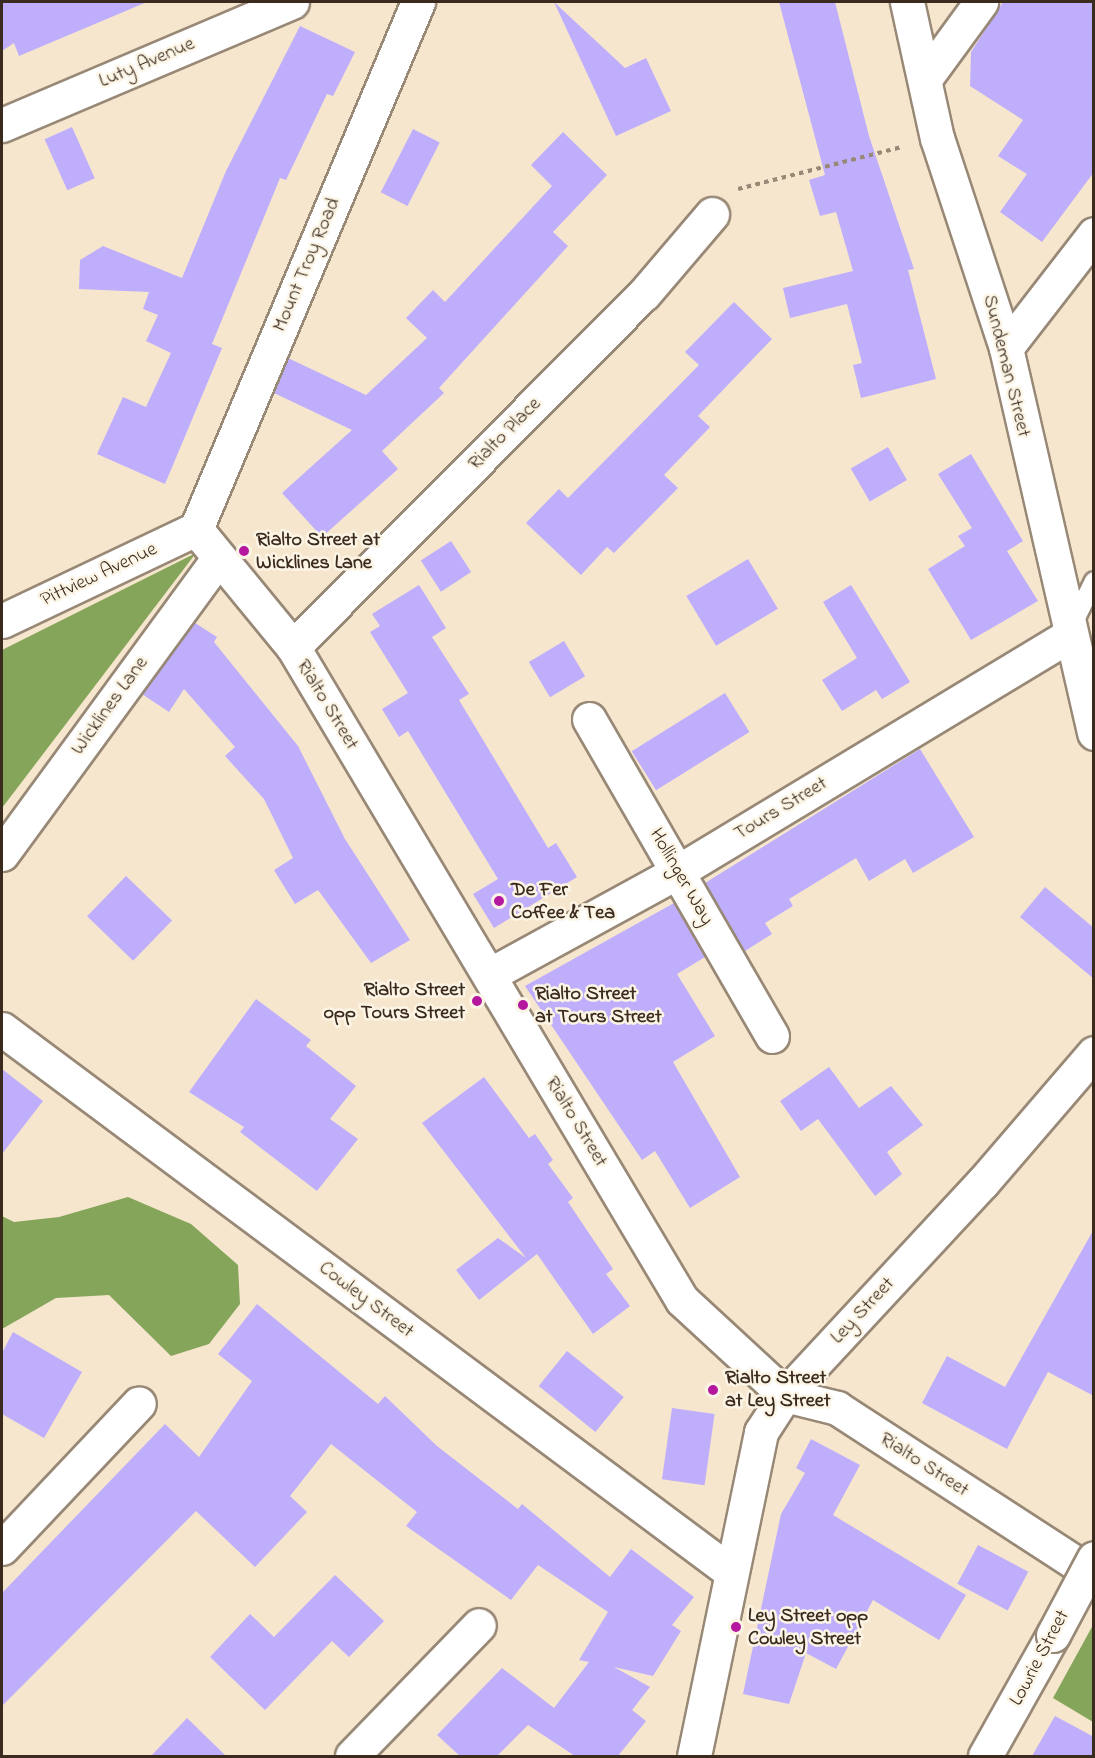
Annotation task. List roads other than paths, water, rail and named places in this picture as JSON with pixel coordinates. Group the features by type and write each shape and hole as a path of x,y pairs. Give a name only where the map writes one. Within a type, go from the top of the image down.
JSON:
{"street":[{"name":"Luty Avenue","path":"2,125 292,2"},
{"name":"Mount Troy Road","path":"196,529 418,2"},
{"name":"Sundeman Street","path":"907,2 927,76 938,138 1006,348 1068,636 1094,733"},
{"path":"927,76 981,2"},
{"name":"Rialto Place","path":"293,647 644,294 712,214"},
{"path":"1006,348 1094,234"},
{"name":"Rialto Street","path":"196,529 293,647 682,1300 785,1395 837,1408 1094,1575"},
{"name":"Pittview Avenue","path":"2,621 196,529"},
{"name":"Wicklines Lane","path":"2,854 219,558"},
{"name":"Tours Street","path":"489,975 677,872 1068,636"},
{"name":"Hollinger Way","path":"590,719 772,1036"},
{"name":"Cowley Street","path":"2,1029 731,1572"},
{"name":"Ley Street","path":"694,1756 761,1432 785,1395 983,1182 1094,1053"},
{"path":"2,1548 139,1403"},
{"name":"Lowrie Street","path":"985,1756 1094,1558"},
{"path":"352,1756 479,1625"}],"lane":[{"path":"1068,636 1094,581"}],"place":[{"name":"Rialto Street at Wicklines Lane","path":"244,551"},
{"name":"De Fer Coffee & Tea","path":"499,901"},
{"name":"Rialto Street opp Tours Street","path":"477,1001"},
{"name":"Rialto Street at Tours Street","path":"523,1005"},
{"name":"Rialto Street at Ley Street","path":"713,1390"},
{"name":"Ley Street opp Cowley Street","path":"736,1627"}]}
